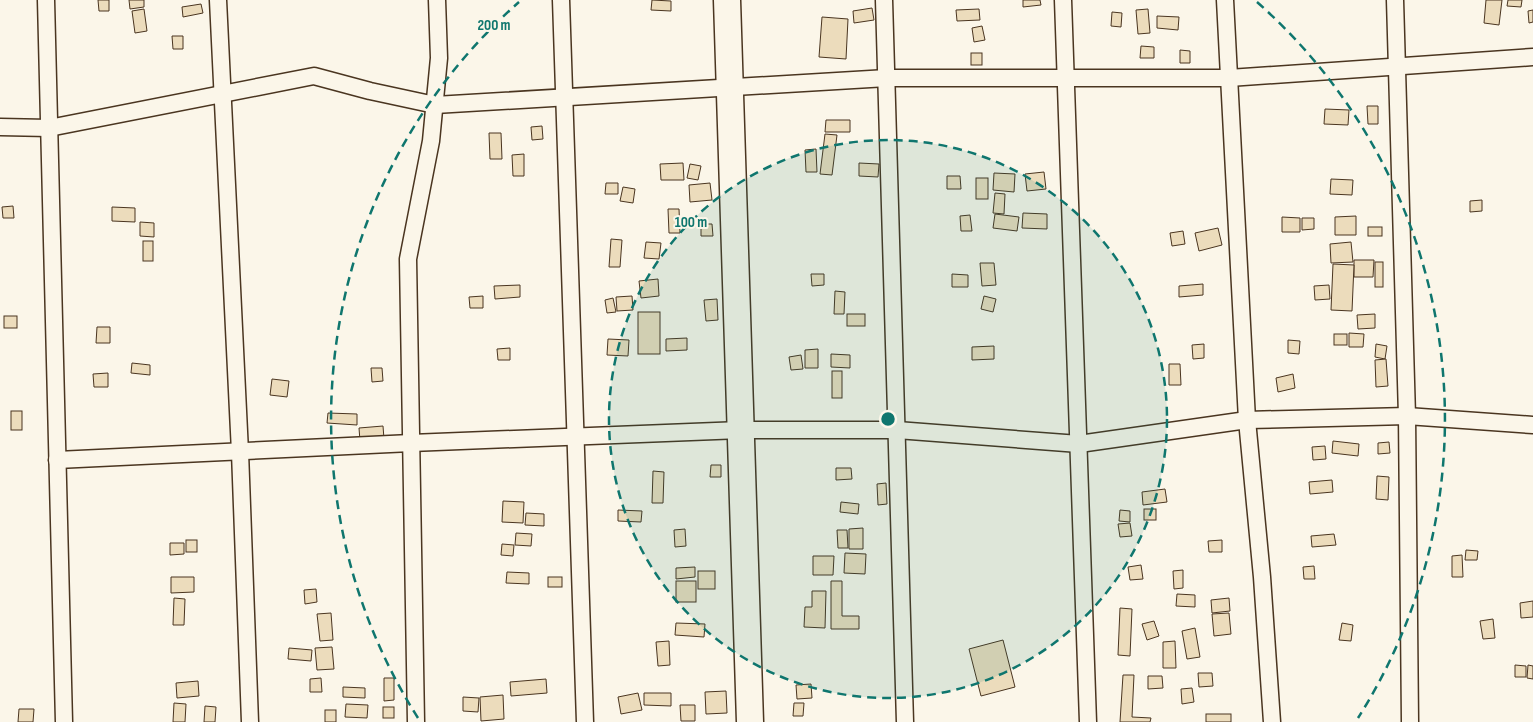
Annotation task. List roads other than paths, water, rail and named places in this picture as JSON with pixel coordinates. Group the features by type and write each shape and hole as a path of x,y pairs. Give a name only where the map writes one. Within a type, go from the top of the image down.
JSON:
{"main road":[{"path":"726,0 750,722"}],"street":[{"path":"46,0 64,722"},
{"path":"218,0 240,452 250,722"},
{"path":"416,722 408,259 431,141 440,58 437,0"},
{"path":"561,0 585,722"},
{"path":"884,0 905,722"},
{"path":"1063,0 1088,722"},
{"path":"1225,0 1247,420 1262,577 1272,722"},
{"path":"1395,0 1408,416 1410,722"},
{"path":"0,127 49,128 314,76 370,91 435,105 886,78 1229,78 1533,57"},
{"path":"57,460 741,430 896,430 1078,444 1247,420 1408,416 1533,425"}]}
